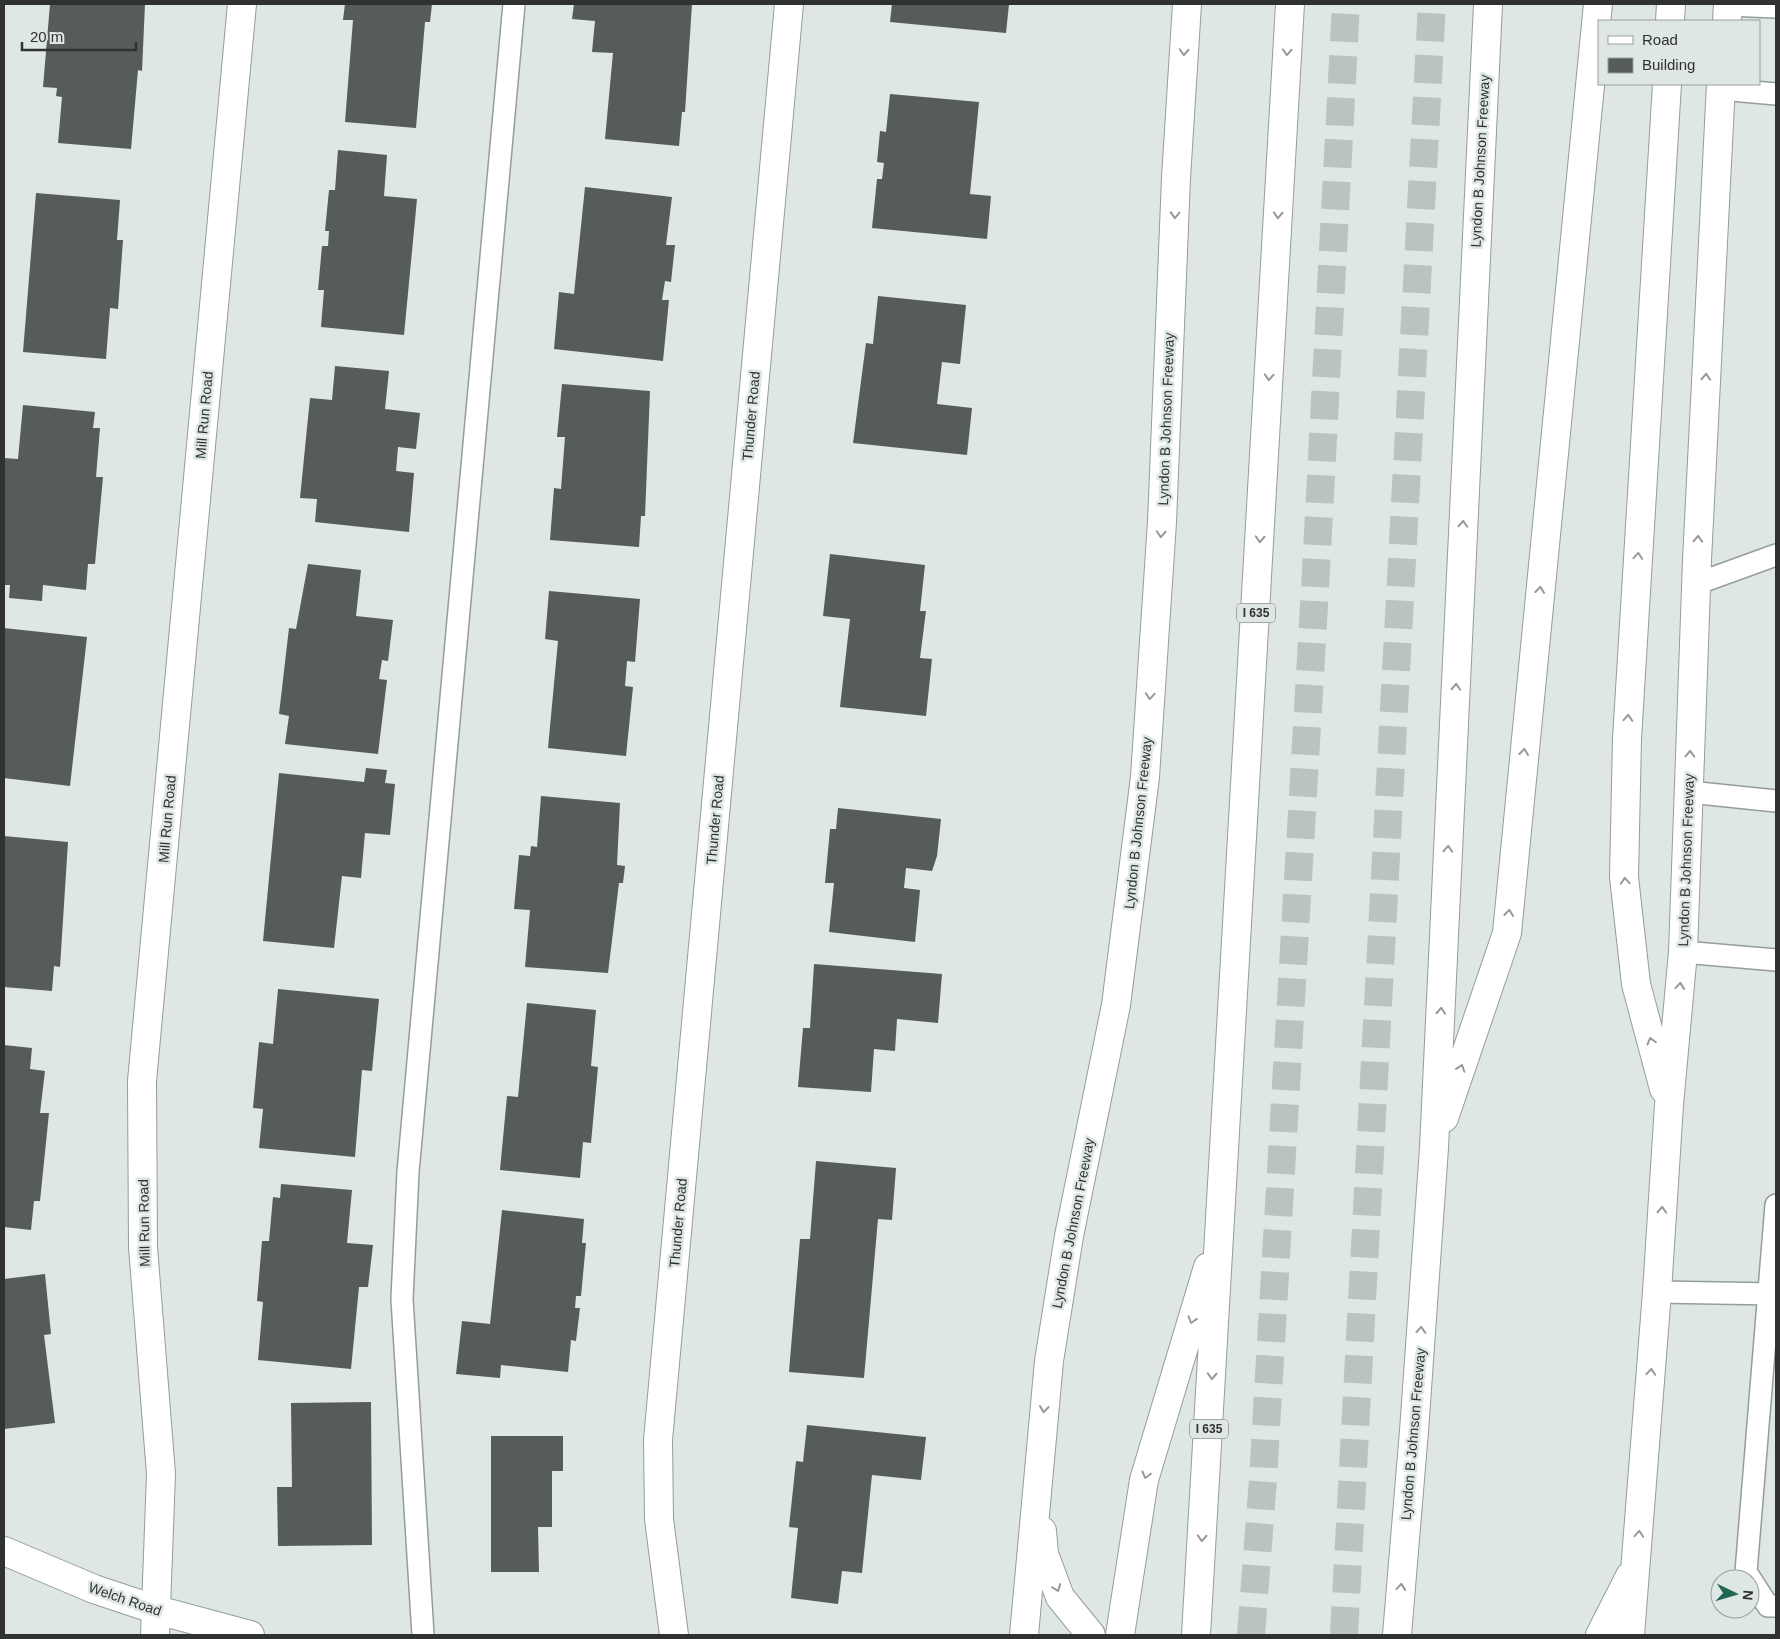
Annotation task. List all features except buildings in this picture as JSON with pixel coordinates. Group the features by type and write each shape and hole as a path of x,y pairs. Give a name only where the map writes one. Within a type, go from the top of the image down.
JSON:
{"main road":[{"name":"Mill Run Road","path":"156,1623 160,1474 143,1247 142,1081 242,4"},
{"name":"Thunder Road","path":"674,1635 659,1519 658,1440 789,4"},
{"name":"Lyndon B Johnson Freeway","path":"1024,1635 1049,1361 1069,1236 1116,1005 1145,777 1162,531 1176,178 1187,4"},
{"name":"I 635","path":"1196,1635 1290,4"},
{"name":"Lyndon B Johnson Freeway","path":"1396,1635 1414,1431 1434,1148 1488,4"},
{"path":"1434,1148 1507,933 1598,4"},
{"path":"1670,20 1671,4"},
{"path":"1666,85 1627,739 1624,877 1636,984 1669,1105"},
{"name":"Lyndon B Johnson Freeway","path":"1630,1635 1657,1292 1669,1105 1683,952 1696,584 1720,87"},
{"path":"1120,1635 1144,1480 1221,1223"},
{"path":"1038,1472 1044,1554 1060,1598 1089,1634"},
{"name":"Welch Road","path":"4,1551 94,1589 156,1623 250,1635"},
{"path":"1600,1635 1637,1563"}],"lane":[{"path":"424,1635 402,1299 408,1172 514,4"},
{"path":"1728,10 1776,7"},
{"path":"1720,87 1776,94"},
{"path":"1696,584 1776,556"},
{"path":"1688,792 1776,801"},
{"path":"1683,952 1776,960"},
{"path":"1776,1205 1772,1294 1746,1572 1768,1606 1776,1606"},
{"path":"1657,1292 1772,1294"}],"tunnel":[{"path":"1251,1635 1263,1479 1315,589 1346,4"},
{"path":"1344,1635 1432,4"}]}
